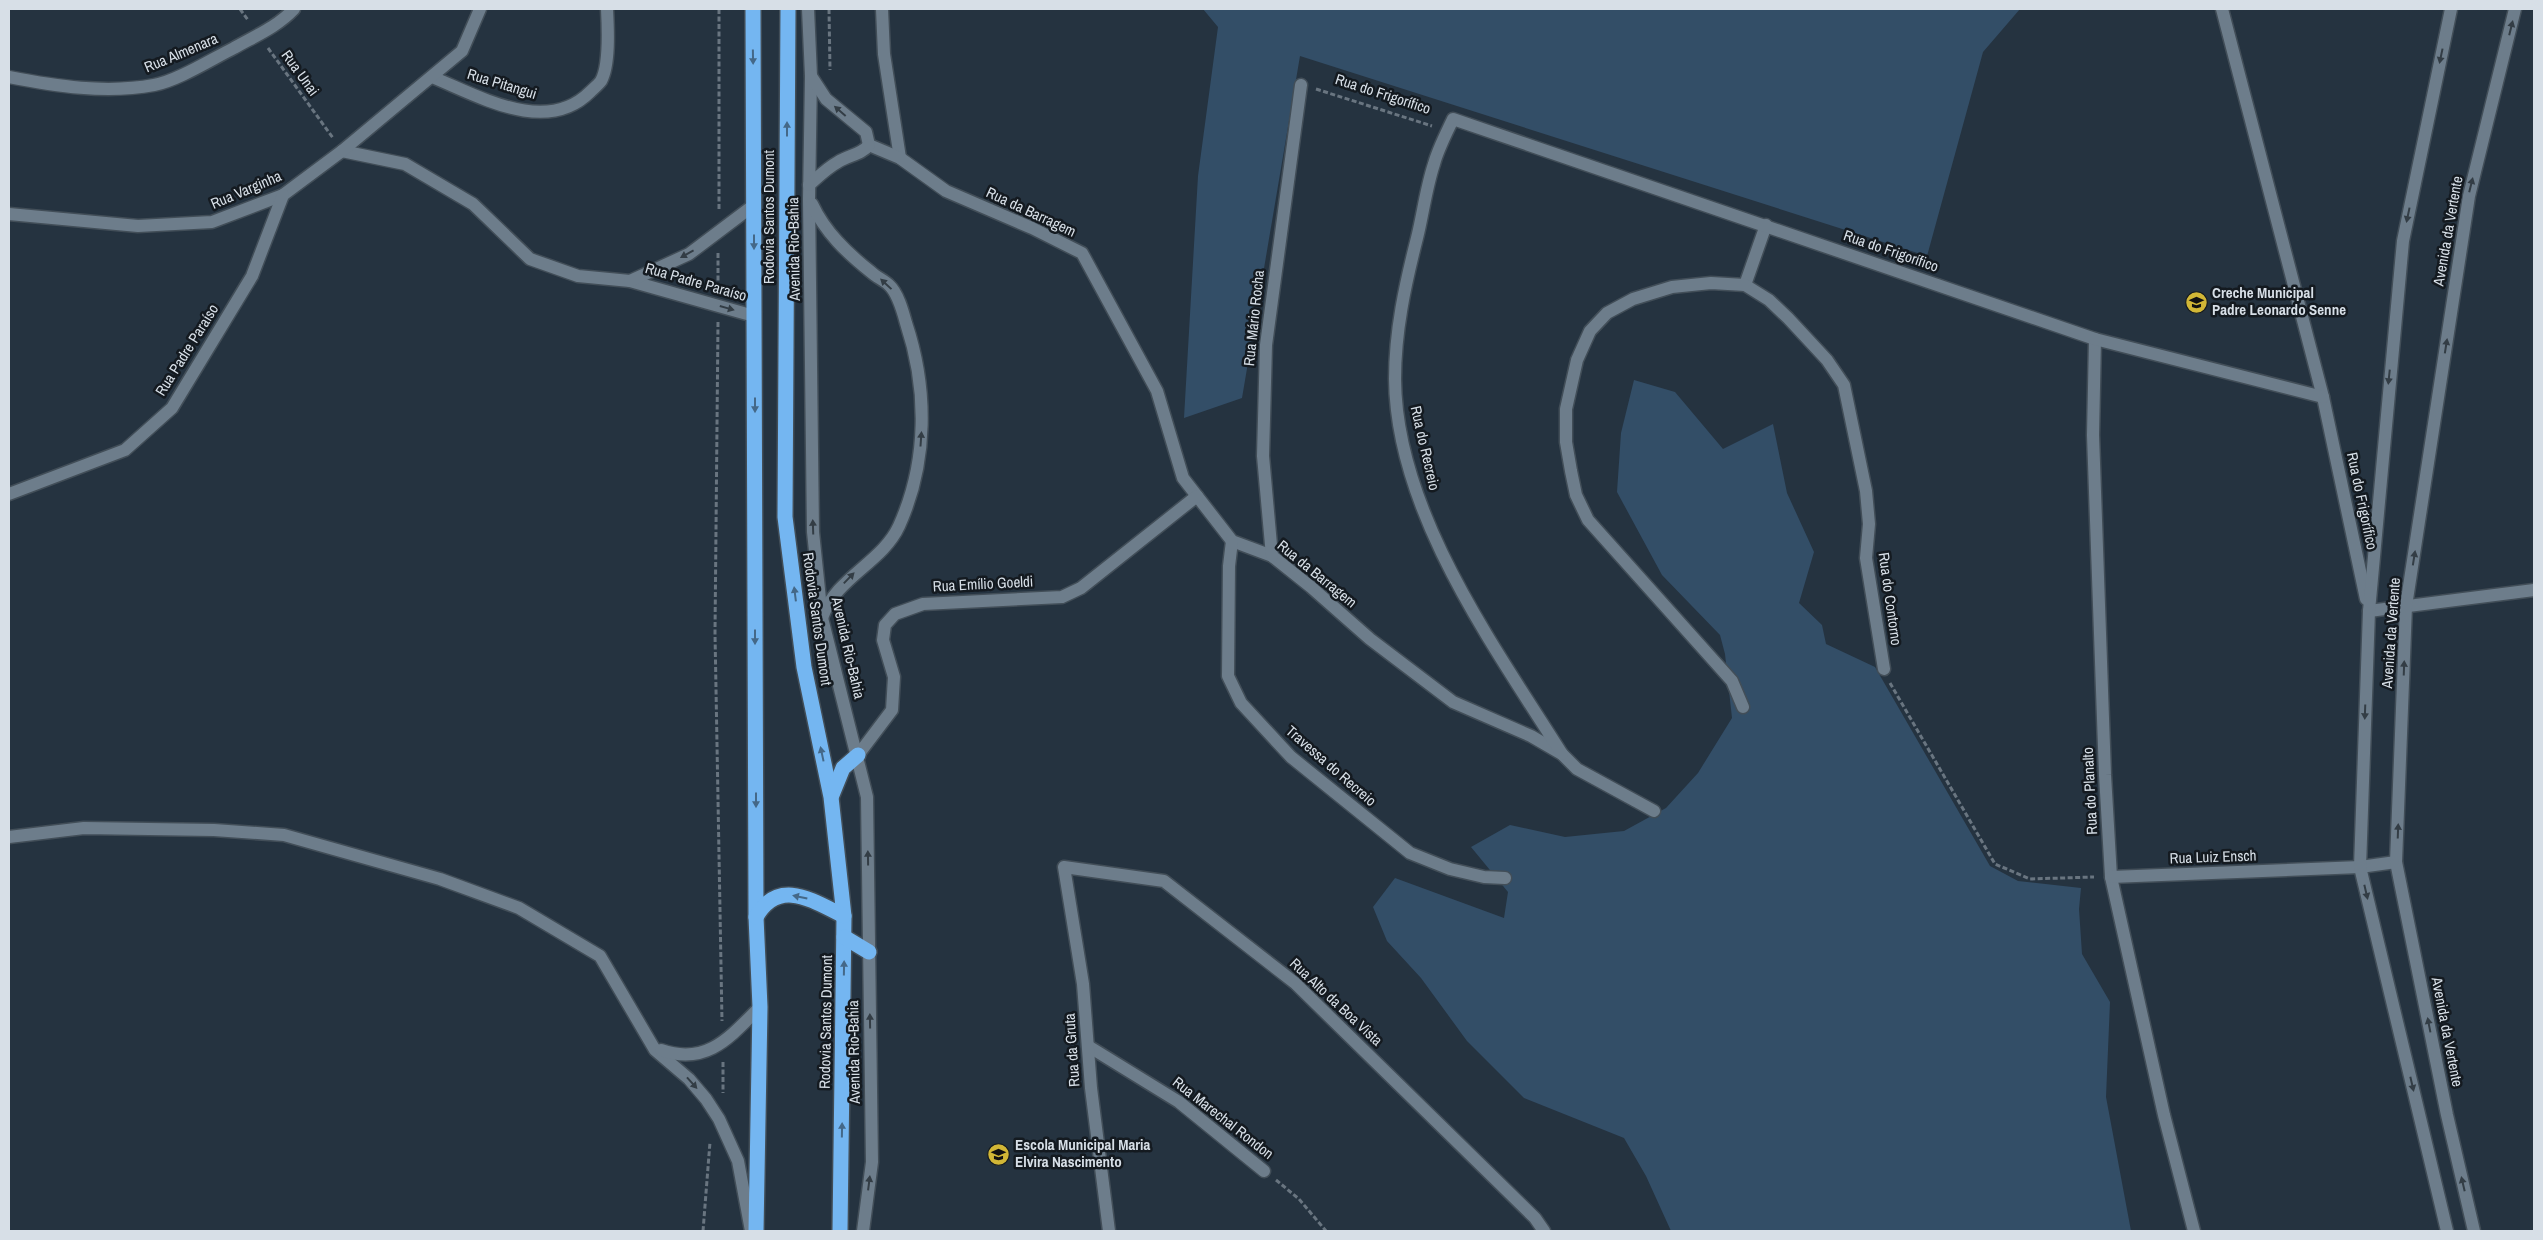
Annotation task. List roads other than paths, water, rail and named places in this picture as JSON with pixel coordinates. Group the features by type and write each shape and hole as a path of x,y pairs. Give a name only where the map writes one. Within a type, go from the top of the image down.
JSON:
{"highway":[{"name":"Rodovia Santos Dumont","path":"753,9 756,917 760,1007 756,1231"},
{"name":"Rodovia Santos Dumont","path":"788,9 786,517 804,666 831,797 844,916 840,1231"},
{"path":"831,797 843,768 858,755"},
{"path":"756,917 764,904 784,894 808,898 844,916"},
{"path":"844,937 869,952"}],"street":[{"name":"Rua Almenara","path":"9,77 40,83 111,89 155,85 204,64 281,22 294,9"},
{"name":"Rua Varginha","path":"9,214 138,226 212,222 283,195 342,151 462,51 480,9"},
{"name":"Rua Pitangui","path":"432,76 514,108 545,113 564,110 582,100 601,81 608,46 607,9"},
{"name":"Avenida Rio-Bahia","path":"808,9 811,76 809,199 813,532 822,618 858,755 867,797 872,1162 863,1231"},
{"path":"882,9 884,54 900,158"},
{"name":"Rua do Frigorífico","path":"2222,9 2323,397 2369,611"},
{"name":"Avenida da Vertente","path":"2447,1231 2360,867 2369,611 2402,241 2451,9"},
{"name":"Avenida da Vertente","path":"2474,1231 2447,1115 2396,862 2406,606 2469,196 2515,9"},
{"path":"809,185 828,168 850,155 863,152 869,144 866,132 826,99 811,76"},
{"name":"Rua Mário Rocha","path":"1272,556 1263,456 1266,345 1301,85"},
{"name":"Rua do Frigorífico","path":"1453,119 2095,339 2323,397"},
{"name":"Rua do Recreio","path":"1453,119 1434,164 1403,292 1395,381 1400,424 1412,477 1430,527 1467,603 1562,754"},
{"name":"Rua da Barragem","path":"869,144 900,158 946,192 1032,228 1082,253 1157,391 1183,478 1232,541 1272,556 1312,587 1370,640 1453,702 1531,736 1562,754 1577,769 1654,811"},
{"name":"Rua Padre Paraíso","path":"342,151 405,164 473,204 530,259 578,276 630,281 754,316"},
{"name":"Rua Padre Paraíso","path":"9,494 126,450 172,408 252,276 283,195"},
{"path":"809,199 820,223 839,244 890,286 911,338 921,394 920,450 908,503 898,528 885,544 841,587 825,608 822,618"},
{"name":"Rua Padre Paraíso","path":"630,281 689,254 754,205"},
{"path":"1745,285 1766,225"},
{"name":"Rua do Contorno","path":"1743,707 1732,681 1588,520 1576,495 1570,471 1566,442 1566,409 1577,360 1590,331 1606,312 1633,299 1672,287 1712,283 1745,285 1769,300 1788,318 1827,360 1844,385 1866,491 1869,524 1866,558 1884,669"},
{"name":"Rua do Planalto","path":"2095,339 2093,444 2105,775 2111,877 2164,1115 2194,1231"},
{"name":"Rua Emílio Goeldi","path":"858,755 892,710 894,677 883,640 885,626 895,614 923,604 1062,597 1081,588 1197,496"},
{"name":"Travessa do Recreio","path":"1232,541 1229,566 1228,676 1241,703 1291,757 1410,853 1450,869 1484,877 1505,878"},
{"path":"2369,611 2534,590"},
{"path":"9,837 84,828 214,830 284,835 440,879 519,908 600,956 655,1050 689,1079 715,1112 730,1139 738,1160 751,1231"},
{"name":"Rua Luiz Ensch","path":"2111,877 2360,867 2396,862"},
{"name":"Rua da Gruta","path":"1064,868 1084,984 1091,1088 1108,1231"},
{"name":"Rua Alto da Boa Vista","path":"1064,868 1164,881 1295,983 1528,1211 1544,1231"},
{"path":"655,1050 675,1055 703,1052 723,1043 760,1007"},
{"name":"Rua Marechal Rondon","path":"1088,1046 1179,1102 1264,1170"}],"place":[{"name":"Creche Municipal Padre Leonardo Senne","path":"2196,302"},
{"name":"Escola Municipal Maria Elvira Nascimento","path":"999,1154"}]}
